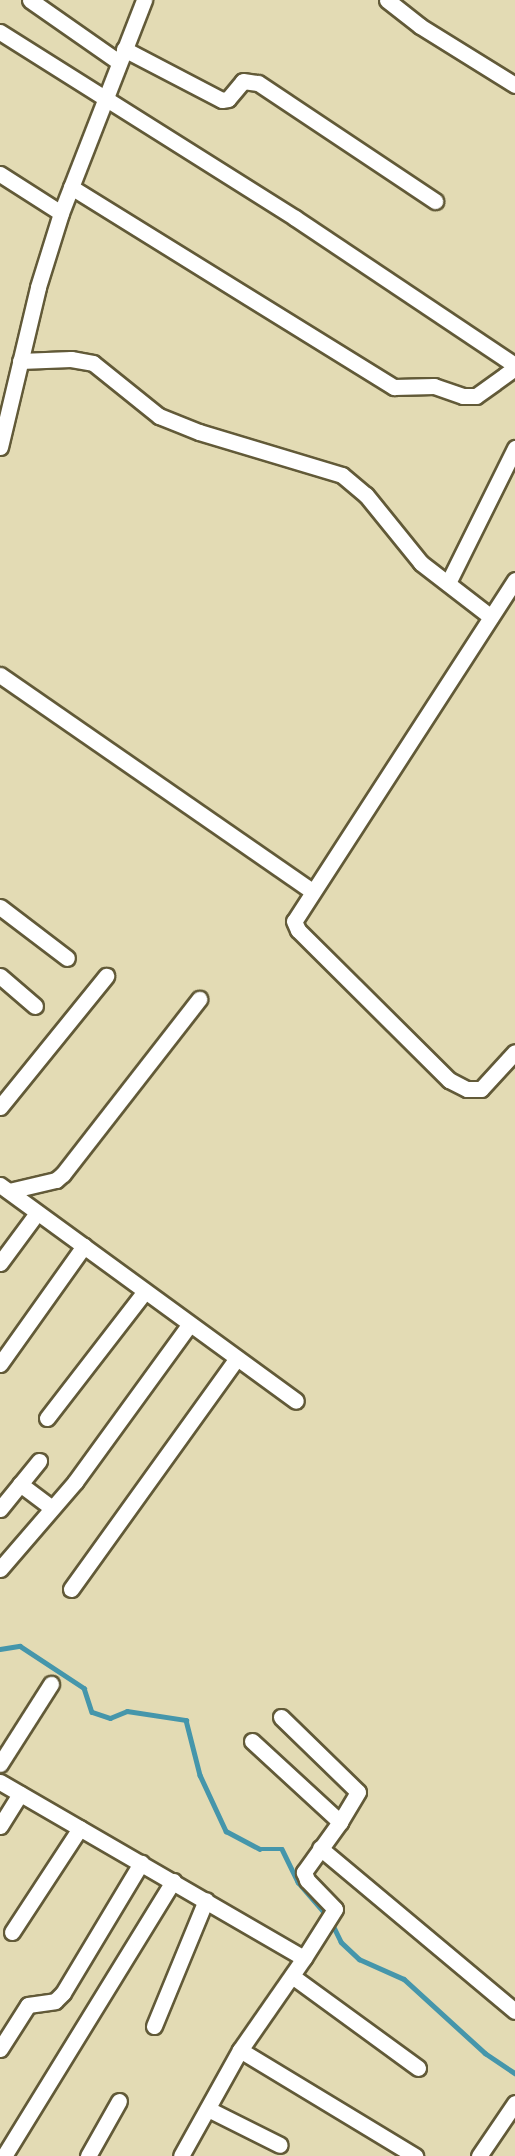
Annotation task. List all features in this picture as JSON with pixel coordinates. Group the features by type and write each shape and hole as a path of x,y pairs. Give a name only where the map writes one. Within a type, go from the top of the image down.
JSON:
{"street":[{"path":"30,0 122,56 222,100 228,99 243,81 258,83 435,201"},
{"path":"0,447 4,415 38,287 61,213 144,0"},
{"path":"387,0 420,26 515,85"},
{"path":"0,32 104,100 295,218 515,366 484,393 469,397 434,386 394,387 71,187"},
{"path":"0,174 61,213"},
{"path":"20,361 71,359 93,363 159,416 199,432 342,475 366,495 408,550 491,617"},
{"path":"448,583 515,448"},
{"path":"515,580 296,916 298,930 449,1080 467,1089 481,1089 515,1052"},
{"path":"0,675 312,891"},
{"path":"0,907 67,958"},
{"path":"0,976 35,1006"},
{"path":"0,1107 106,976"},
{"path":"4,1188 56,1180 63,1174 199,999"},
{"path":"4,1188 296,1401"},
{"path":"0,1263 37,1213"},
{"path":"0,1364 84,1246"},
{"path":"47,1418 145,1291"},
{"path":"0,1569 52,1508 190,1324"},
{"path":"71,1589 237,1358"},
{"path":"0,1509 39,1461"},
{"path":"20,1484 52,1508"},
{"path":"0,1764 51,1684"},
{"path":"181,2156 240,2050 334,1916 335,1909 314,1889 304,1872 340,1822 358,1791 281,1717"},
{"path":"252,1741 340,1822"},
{"path":"0,1782 304,1958"},
{"path":"0,1826 20,1794"},
{"path":"12,1932 80,1828"},
{"path":"320,1848 515,2011"},
{"path":"0,2049 28,2005 55,2001 63,1992 141,1863"},
{"path":"4,2156 173,1881"},
{"path":"154,2026 206,1900"},
{"path":"292,1976 418,2068"},
{"path":"240,2050 415,2156"},
{"path":"88,2156 119,2101"},
{"path":"479,2156 515,2103"},
{"path":"208,2109 280,2145"}],"waterway":[{"path":"0,1649 20,1646 84,1688 92,1712 110,1718 127,1711 186,1720 200,1775 226,1831 260,1849 282,1849 298,1882 330,1919 341,1942 359,1959 404,1979 485,2053 515,2073"}]}
